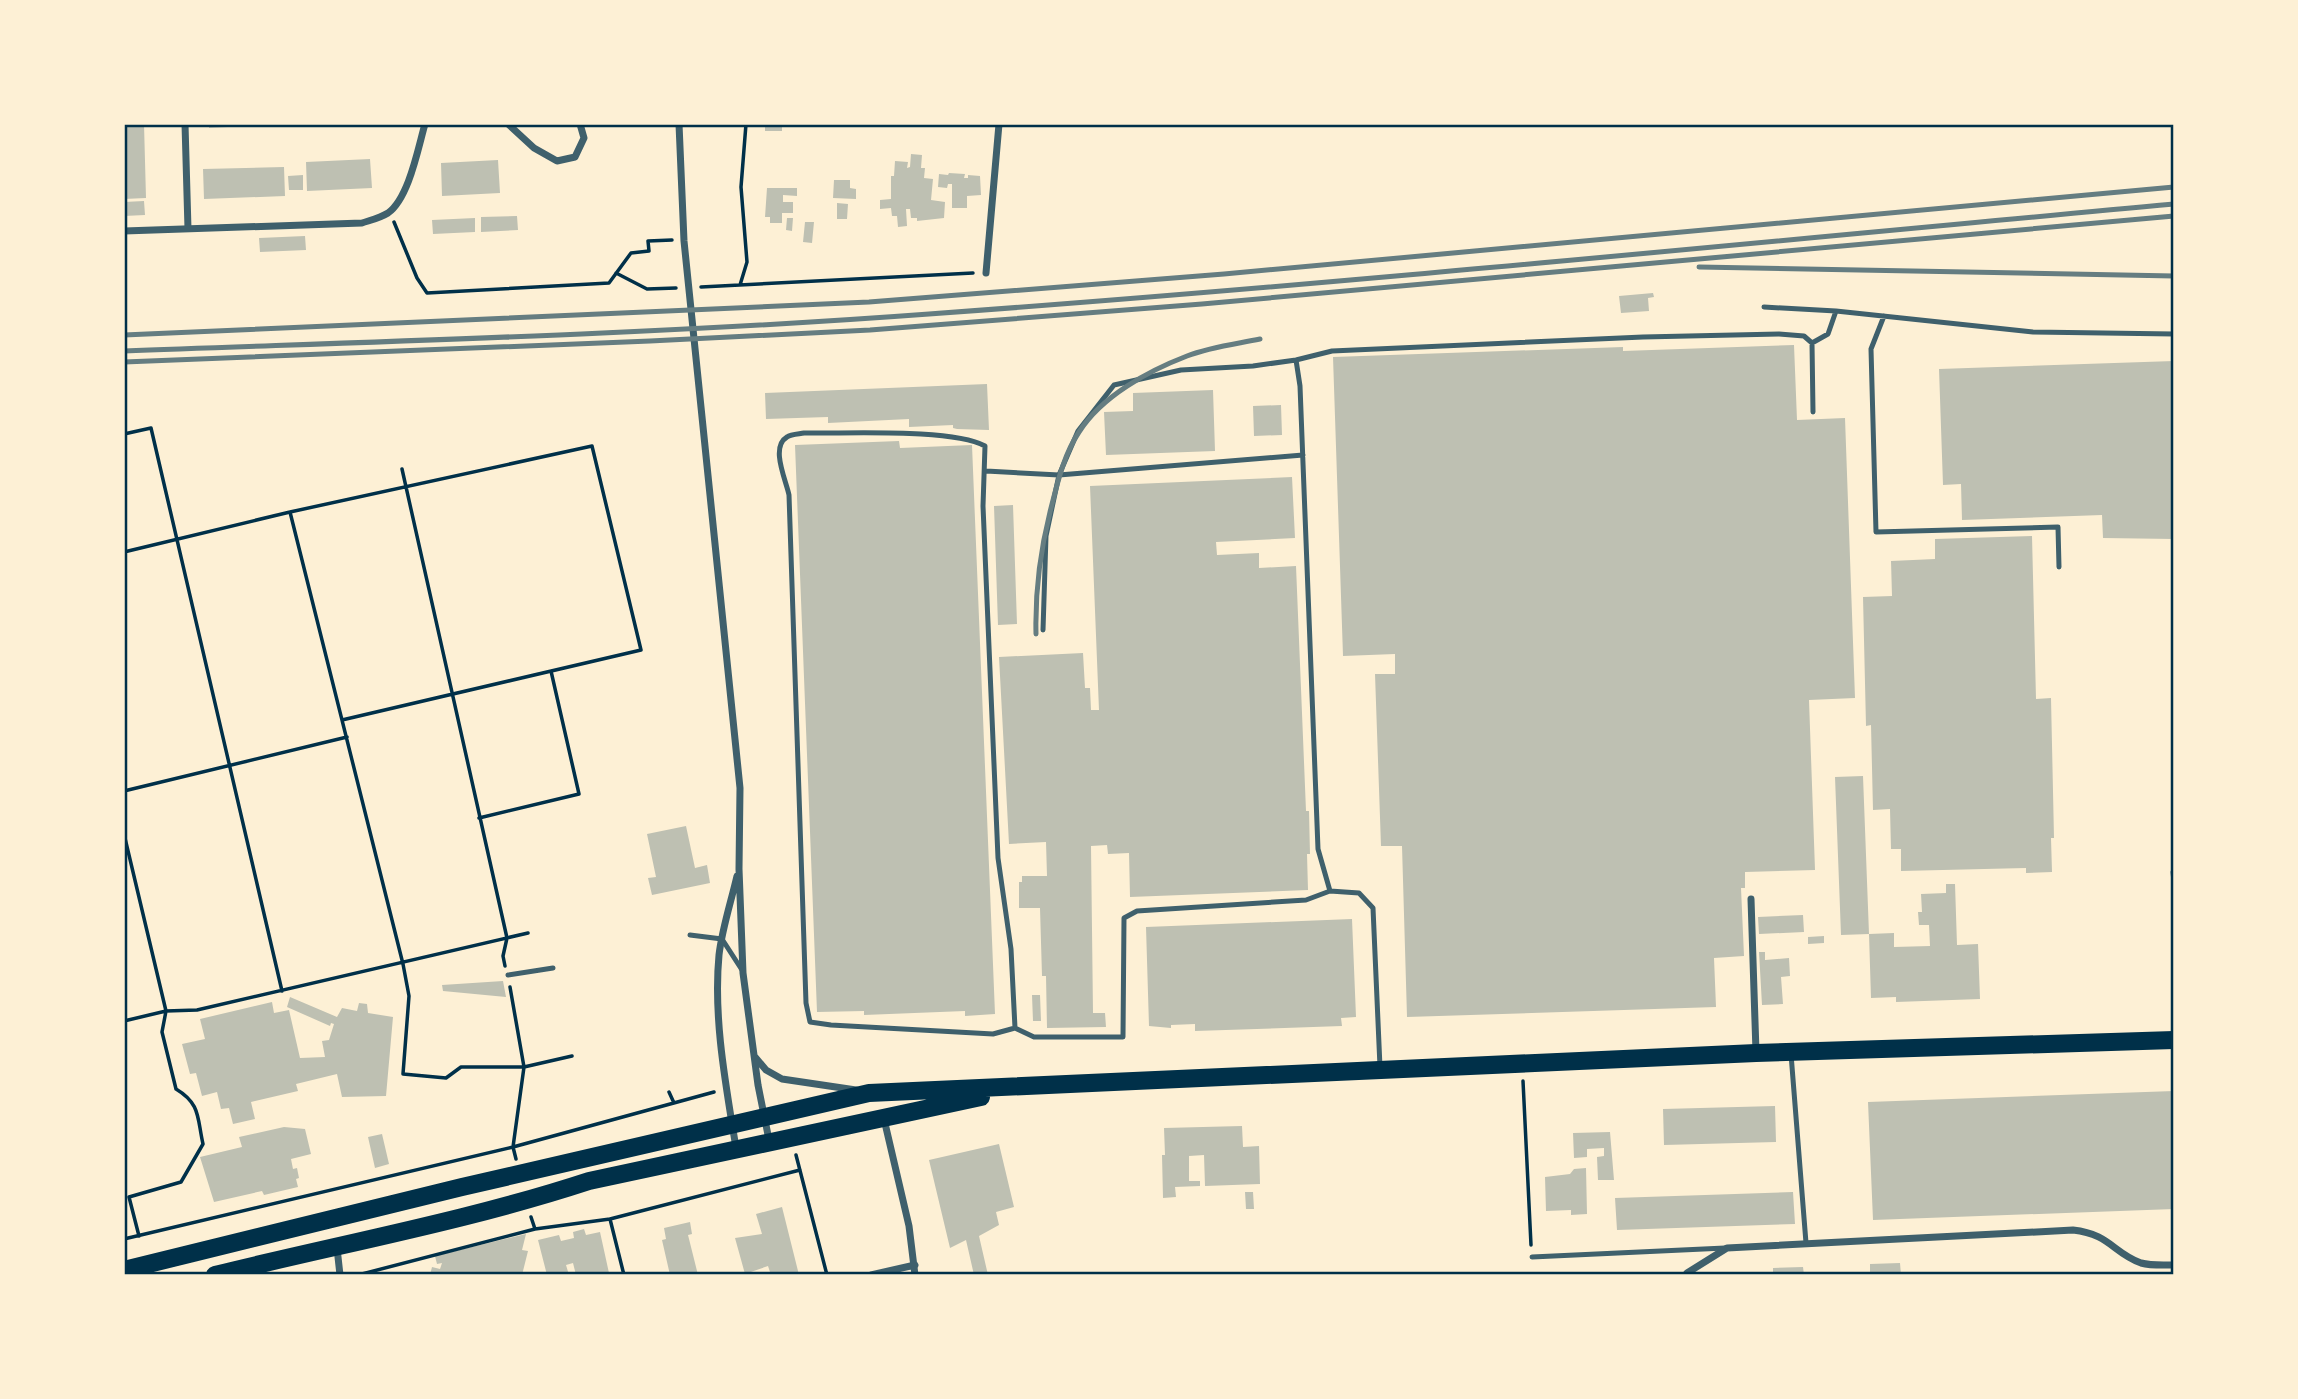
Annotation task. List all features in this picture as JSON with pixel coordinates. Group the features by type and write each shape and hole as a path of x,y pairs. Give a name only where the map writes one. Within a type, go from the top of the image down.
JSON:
{"main road":[{"path":"124,1270 299,1226 869,1093 1756,1053 2174,1040"},
{"path":"215,1275 526,1202 589,1181 770,1144 1015,1088"}],"street":[{"path":"185,124 188,229"},
{"path":"124,231 362,223 390,212 399,202 425,124"},
{"path":"508,124 534,148 557,161 575,158 584,138 580,124"},
{"path":"679,124 684,240 740,788 739,869 743,973 770,1144"},
{"path":"986,273 999,124"},
{"path":"736,1149 720,1021 718,975 722,939 739,869"},
{"path":"1751,899 1756,1053"},
{"path":"754,1056 766,1070 782,1079 869,1093"},
{"path":"884,1118 909,1226 915,1275"},
{"path":"1688,1273 1727,1248 2073,1230 2101,1237 2137,1262 2174,1265"},
{"path":"337,1248 340,1275"},
{"path":"871,1275 915,1265"}],"lane":[{"path":"1764,307 1884,316 2033,332 2174,334"},
{"path":"1812,343 1828,334 1836,312"},
{"path":"1884,316 1871,349 1876,532 2057,527 2059,567"},
{"path":"1043,630 1046,536 1059,475 1078,431 1114,385 1181,370 1253,366 1296,360 1332,351 1643,337 1779,334 1804,336 1812,343 1813,412"},
{"path":"1296,360 1300,386 1318,849 1330,891"},
{"path":"1015,1028 1011,949 998,858 984,506 985,446 974,440 934,435 804,433 788,436 780,444 778,457 785,473 789,495 806,1003 810,1022 993,1034 1015,1028 1034,1037 1123,1037 1124,918 1137,911 1307,900 1330,891 1359,893 1373,908 1380,1071"},
{"path":"986,471 1059,475 1303,455"},
{"path":"2173,873 2174,882"},
{"path":"690,934 722,939 743,973"},
{"path":"508,975 553,968"},
{"path":"1791,1052 1805,1243"},
{"path":"1532,1257 1727,1248"}],"path":[{"path":"746,124 741,187 747,262 740,285 986,273"},
{"path":"390,212 417,278 427,293 609,283 631,253 649,251 648,241 667,240"},
{"path":"124,434 151,428 282,991"},
{"path":"124,552 290,512 592,446 641,650 342,720"},
{"path":"402,469 508,938 503,956 524,1067"},
{"path":"290,512 403,964 409,996 403,1074 446,1078 461,1067 524,1067 572,1056"},
{"path":"479,818 579,794 551,671"},
{"path":"124,791 347,737"},
{"path":"124,834 166,1011 162,1032 176,1089 194,1103 204,1144 181,1182 129,1197 139,1236"},
{"path":"124,1021 166,1011 197,1010 528,933"},
{"path":"1522,1065 1532,1257"},
{"path":"669,1093 674,1103"},
{"path":"624,1275 610,1219 801,1170"},
{"path":"358,1275 535,1228"}],"building":[{"path":"124,124 144,124 146,198 124,199"},
{"path":"209,124 247,124 247,126 209,128"},
{"path":"765,124 782,124 782,131 765,131"},
{"path":"911,154 922,155 921,168 925,168 924,178 933,179 931,200 945,202 944,218 917,221 917,218 911,218 910,209 906,209 907,226 898,227 897,216 892,216 891,208 880,209 880,200 891,199 891,176 894,176 895,161 908,162 907,168 910,167"},
{"path":"370,159 372,188 307,191 306,162"},
{"path":"498,160 500,193 442,196 441,163"},
{"path":"284,167 285,196 204,199 203,169"},
{"path":"939,174 965,174 964,178 968,178 968,175 980,176 981,195 967,196 967,208 952,208 952,184 948,184 947,188 938,187"},
{"path":"303,175 303,190 289,190 288,176"},
{"path":"834,180 850,180 850,188 856,189 856,199 833,198"},
{"path":"767,188 797,188 797,196 783,195 783,202 793,202 793,213 782,213 782,223 770,223 770,217 765,217"},
{"path":"144,201 145,215 124,216 124,202"},
{"path":"837,203 848,204 847,219 837,219"},
{"path":"517,216 518,230 481,232 481,217"},
{"path":"475,218 475,232 433,234 432,220"},
{"path":"787,218 793,218 792,231 786,230"},
{"path":"805,222 814,222 812,243 803,242"},
{"path":"305,236 306,250 260,252 259,238"},
{"path":"1653,293 1654,297 1648,298 1649,311 1621,313 1619,296"},
{"path":"1794,345 1797,420 1845,418 1855,698 1809,700 1815,870 1745,872 1745,888 1741,888 1744,956 1714,958 1716,1007 1407,1017 1402,846 1381,846 1375,674 1395,674 1395,654 1343,656 1333,357 1623,347 1623,351"},
{"path":"2174,361 2174,539 2103,538 2102,515 1962,520 1961,484 1943,485 1939,369"},
{"path":"987,384 989,430 957,429 953,428 953,425 909,427 909,419 828,423 828,417 766,419 765,393"},
{"path":"1213,390 1215,451 1106,455 1104,412 1133,411 1133,393"},
{"path":"1281,405 1282,435 1254,436 1253,406"},
{"path":"899,441 900,448 972,445 995,1014 965,1016 965,1011 864,1015 864,1011 817,1012 795,445"},
{"path":"1292,477 1295,538 1216,542 1217,555 1259,553 1259,568 1296,566 1306,811 1309,811 1308,890 1130,897 1129,853 1108,854 1107,845 1091,846 1093,1013 1105,1013 1106,1027 1047,1028 1040,908 1019,908 1019,882 1022,882 1022,876 1047,876 1046,842 1009,844 999,657 1083,653 1085,688 1090,688 1091,710 1099,710 1090,486"},
{"path":"1013,505 1017,624 998,625 994,506"},
{"path":"2032,536 2036,699 2051,698 2054,838 2051,838 2052,872 2026,873 2026,868 1901,871 1901,849 1891,849 1890,809 1873,810 1871,725 1866,726 1863,597 1892,596 1891,561 1935,559 1935,539"},
{"path":"1863,776 1869,934 1841,935 1835,777"},
{"path":"686,826 695,868 707,865 710,883 652,895 648,878 656,877 647,834"},
{"path":"1946,884 1955,884 1957,945 1978,944 1980,999 1896,1002 1896,997 1871,998 1869,934 1894,933 1894,947 1930,946 1929,925 1919,925 1918,912 1922,912 1921,894 1946,893"},
{"path":"1803,915 1804,932 1759,934 1758,917"},
{"path":"1352,919 1356,1017 1341,1018 1342,1026 1195,1031 1195,1024 1171,1025 1171,1028 1149,1026 1146,927"},
{"path":"1824,936 1824,943 1808,944 1808,937"},
{"path":"1759,952 1765,952 1765,960 1789,958 1790,976 1781,977 1783,1004 1762,1005"},
{"path":"503,981 506,997 443,991 442,985"},
{"path":"1032,995 1040,995 1041,1021 1033,1021"},
{"path":"290,997 337,1017 342,1008 357,1011 359,1003 367,1004 368,1013 393,1017 386,1096 342,1097 337,1074 296,1084 298,1091 251,1102 255,1119 233,1124 229,1108 221,1109 217,1092 202,1096 196,1073 190,1074 182,1044 205,1039 200,1019 272,1002 274,1013 289,1010 300,1058 325,1057 322,1041 329,1040 334,1024 331,1023 330,1026 287,1007"},
{"path":"2174,1091 2174,1209 1873,1220 1868,1102"},
{"path":"1775,1106 1776,1142 1664,1145 1663,1109"},
{"path":"1242,1126 1243,1147 1259,1146 1260,1184 1205,1186 1204,1155 1189,1156 1189,1181 1200,1181 1200,1186 1175,1187 1176,1197 1163,1198 1164,1128"},
{"path":"284,1127 305,1129 311,1154 291,1159 293,1169 297,1168 298,1187 264,1195 262,1191 214,1202 200,1157 242,1147 239,1137"},
{"path":"1610,1132 1614,1180 1598,1180 1597,1157 1604,1156 1604,1148 1587,1149 1587,1157 1574,1158 1573,1133"},
{"path":"382,1134 389,1164 375,1168 368,1137"},
{"path":"999,1144 1014,1207 996,1212 999,1225 979,1236 988,1275 974,1275 966,1240 950,1248 929,1160"},
{"path":"1586,1168 1587,1214 1571,1215 1571,1210 1546,1211 1545,1177 1570,1174 1574,1169"},
{"path":"1245,1192 1253,1192 1254,1209 1246,1209"},
{"path":"1793,1192 1795,1224 1617,1230 1615,1198"},
{"path":"782,1207 799,1275 771,1275 768,1266 745,1274 735,1238 762,1234 756,1214"},
{"path":"690,1222 692,1234 688,1235 698,1275 670,1275 662,1240 666,1239 664,1228"},
{"path":"584,1229 586,1235 600,1232 609,1273 576,1275 573,1263 566,1265 569,1275 547,1275 538,1240 559,1235 561,1241 574,1238 573,1232"},
{"path":"526,1234 522,1250 528,1251 522,1275 430,1275 432,1267 440,1269 442,1263 437,1264 435,1256"},
{"path":"1900,1263 1901,1275 1870,1275 1870,1264"},
{"path":"1803,1267 1804,1275 1773,1275 1773,1268"}],"railway":[{"path":"124,335 869,302 1224,274 2174,187"},
{"path":"124,351 627,332 929,314 1396,276 2174,204"},
{"path":"124,362 870,330 1202,304 2174,216"},
{"path":"1699,267 2174,276"},
{"path":"1036,634 1036,603 1043,542 1061,471 1079,432 1113,396 1157,369 1205,350 1260,339"}]}
